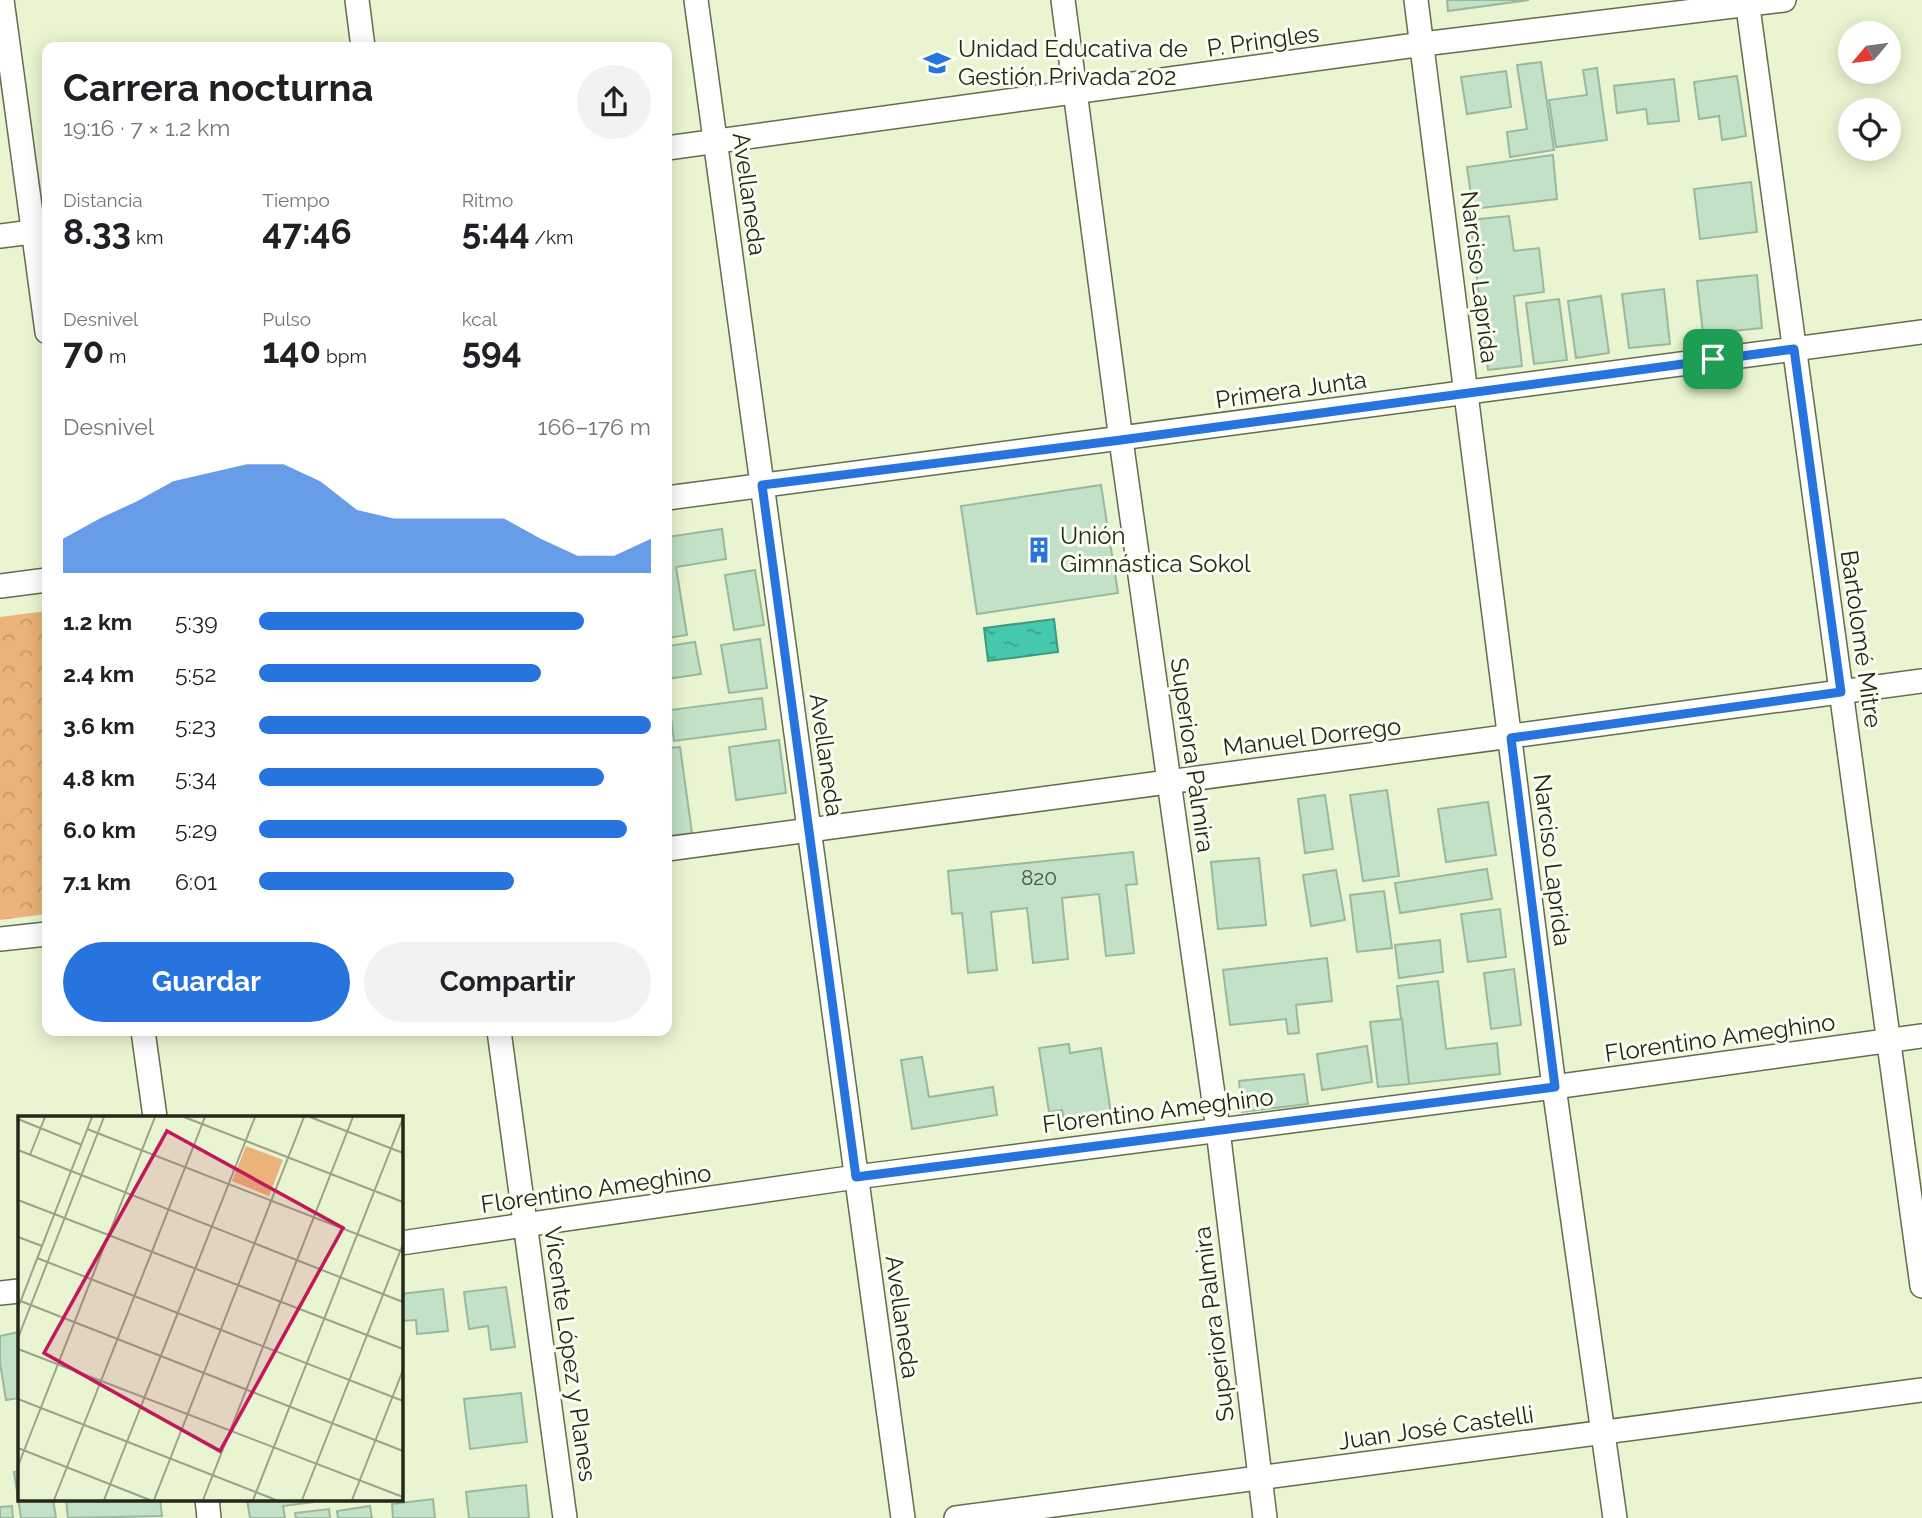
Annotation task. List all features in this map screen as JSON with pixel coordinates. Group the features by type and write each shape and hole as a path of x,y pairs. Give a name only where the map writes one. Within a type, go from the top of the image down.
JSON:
{"street":[{"path":"2,0 40,231 42,260"},
{"path":"357,0 362,42"},
{"name":"Avellaneda","path":"696,0 903,1518"},
{"name":"Superiora Palmira","path":"1063,0 1121,440 1218,1130 1265,1518"},
{"name":"Narciso Laprida","path":"1416,0 1555,1087 1615,1518"},
{"name":"P. Pringles","path":"672,147 1423,44 1784,0"},
{"name":"Bartolomé Mitre","path":"1748,3 1922,1286"},
{"path":"0,236 40,231"},
{"name":"Primera Junta","path":"672,497 1922,332"},
{"path":"0,586 42,581"},
{"name":"Manuel Dorrego","path":"672,848 1922,681"},
{"path":"0,939 42,935"},
{"path":"144,1036 155,1116"},
{"name":"Vicente López y Planes","path":"500,1036 565,1518"},
{"name":"Florentino Ameghino","path":"402,1243 856,1177 1555,1087 1922,1036"},
{"path":"0,1293 18,1291"},
{"name":"Juan José Castelli","path":"956,1518 1922,1390"},
{"path":"207,1500 209,1518"}],"green space":[{"path":"42,612 42,915 0,920 0,617"}],"water":[{"path":"1054,619 1058,652 988,661 984,628"}],"building":[{"path":"1447,0 1529,0 1448,11"},
{"path":"1541,62 1554,150 1510,157 1507,132 1527,129 1517,65"},
{"path":"1597,68 1607,140 1556,147 1549,100 1587,95 1583,70"},
{"path":"1506,71 1511,107 1467,114 1461,77"},
{"path":"1737,76 1746,136 1722,140 1719,116 1699,119 1694,82"},
{"path":"1674,79 1679,121 1648,124 1646,109 1617,113 1614,86"},
{"path":"1553,155 1557,199 1473,209 1467,167"},
{"path":"1751,182 1757,232 1700,239 1694,189"},
{"path":"1509,216 1514,251 1539,248 1544,292 1514,296 1522,366 1488,370 1470,220"},
{"path":"1757,275 1762,328 1703,334 1697,281"},
{"path":"1664,289 1670,344 1629,348 1622,294"},
{"path":"1601,296 1609,353 1576,358 1568,301"},
{"path":"1559,299 1567,360 1534,364 1526,303"},
{"name":"Unión Gimnástica Sokol","path":"1101,485 1118,593 977,614 961,506"},
{"path":"722,529 726,559 676,567 687,635 672,637 672,536"},
{"path":"755,570 764,625 734,630 725,575"},
{"path":"760,639 767,688 729,693 721,645"},
{"path":"695,642 701,674 672,678 672,645"},
{"path":"762,698 766,729 674,741 672,710"},
{"path":"779,740 786,793 736,800 729,747"},
{"path":"680,747 692,833 672,835 672,748"},
{"path":"1387,790 1399,876 1363,881 1350,795"},
{"path":"1325,795 1333,849 1305,853 1298,799"},
{"path":"1488,802 1496,855 1446,862 1438,809"},
{"path":"1133,852 1137,884 1126,885 1134,953 1106,956 1099,894 1062,898 1068,959 1033,963 1027,908 991,912 997,970 968,973 962,913 952,914 948,871"},
{"path":"1259,858 1266,925 1218,929 1211,862"},
{"path":"1487,869 1492,899 1400,913 1395,883"},
{"path":"1336,870 1345,920 1311,926 1303,875"},
{"path":"1384,891 1392,948 1357,952 1350,895"},
{"path":"1500,909 1506,957 1468,962 1461,914"},
{"path":"1440,940 1443,972 1399,978 1395,945"},
{"path":"1327,958 1332,1001 1296,1005 1299,1033 1288,1034 1286,1019 1230,1025 1223,970"},
{"path":"1514,969 1521,1025 1491,1029 1484,973"},
{"path":"1438,981 1446,1049 1497,1043 1500,1074 1409,1084 1397,986"},
{"path":"1402,1019 1409,1084 1378,1087 1370,1022"},
{"path":"1069,1044 1070,1053 1101,1048 1111,1113 1064,1120 1062,1110 1049,1112 1039,1048"},
{"path":"1367,1046 1372,1082 1322,1090 1317,1054"},
{"path":"922,1057 929,1097 993,1087 997,1115 912,1129 901,1060"},
{"path":"1304,1074 1308,1104 1242,1112 1239,1081"},
{"path":"506,1287 515,1347 491,1350 488,1326 469,1329 464,1292"},
{"path":"443,1289 448,1331 417,1334 416,1320 402,1321 402,1294"},
{"path":"18,1332 18,1398 6,1400 0,1363 0,1336"},
{"path":"521,1393 527,1442 470,1449 464,1399"},
{"path":"18,1471 18,1498 14,1472"},
{"path":"526,1485 529,1518 469,1518 466,1492"},
{"path":"433,1499 435,1518 393,1518 392,1504"},
{"path":"18,1500 53,1500 56,1518 21,1518"},
{"path":"66,1500 160,1500 162,1516 68,1518"},
{"path":"247,1500 313,1500 283,1506 285,1518 250,1518"},
{"path":"12,1506 13,1518 0,1518 0,1507"},
{"path":"370,1506 372,1518 338,1518 337,1511"},
{"path":"329,1509 330,1518 296,1518 295,1513"}],"place":[{"name":"Unidad Educativa de Gestión Privada 202","path":"937,63"},
{"name":"Unión Gimnástica Sokol","path":"1039,550"}],"route":[{"path":"1794,349 1841,692 1511,738 1555,1087 856,1177 762,485 1121,440 1713,359 1794,349"}]}
